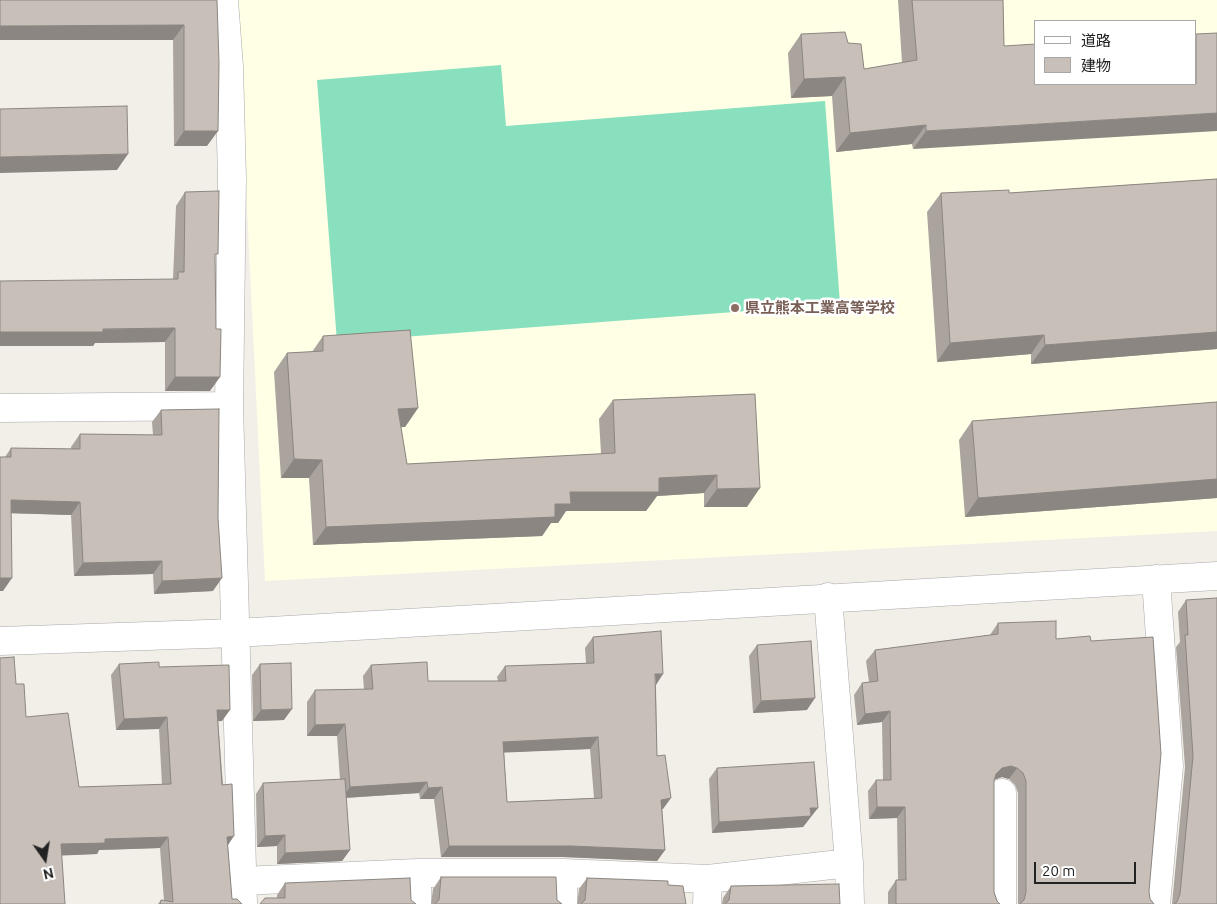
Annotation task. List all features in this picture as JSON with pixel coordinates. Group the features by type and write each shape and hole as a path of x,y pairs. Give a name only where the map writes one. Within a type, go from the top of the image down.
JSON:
{"street":[{"path":"224,0 229,66 232,178 229,406 242,893 417,873 563,874 707,891 849,863"},
{"path":"0,408 229,406"},
{"path":"0,640 236,633 828,597 1217,576"},
{"path":"1156,579 1168,766 1156,904"},
{"path":"828,597 849,863 850,904"},
{"path":"1002,793 1002,904"},
{"path":"417,873 417,904"},
{"path":"563,874 563,904"}],"shaded area":[{"name":"県立熊本工業高等学校","path":"237,0 1217,0 1217,531 265,581"}],"green space":[{"path":"501,65 506,126 825,101 840,304 337,342 317,80"}],"building":[{"path":"0,0 217,0 219,63 218,131 184,131 184,25 0,26"},
{"path":"912,0 1003,0 1004,46 1034,44 1034,85 1197,85 1197,34 1217,33 1217,113 926,131 926,125 850,133 845,77 804,79 801,34 845,32 848,43 861,44 864,69 917,60"},
{"path":"127,106 128,154 0,157 0,109"},
{"path":"1217,179 1217,332 1045,345 1044,335 950,343 941,193 1009,190 1009,193"},
{"path":"219,191 218,254 215,254 216,329 221,329 220,377 175,377 175,328 103,329 103,332 0,332 0,281 178,279 178,272 184,272 185,192"},
{"path":"410,330 418,408 398,409 407,464 615,453 613,400 755,394 760,488 717,489 717,475 659,478 659,492 570,492 571,504 555,504 555,517 326,527 322,460 294,459 287,353 323,351 323,336"},
{"path":"1217,402 1217,479 978,498 972,421"},
{"path":"219,409 218,518 222,578 162,581 162,561 83,563 80,502 11,500 12,578 0,578 0,457 11,457 11,448 80,449 80,434 162,435 161,410"},
{"path":"1217,598 1217,904 1174,904 1177,902 1180,894 1193,756 1185,635 1188,635 1186,600"},
{"path":"1056,621 1056,639 1090,636 1091,641 1153,637 1161,754 1149,891 1150,899 1154,904 1020,904 1024,900 1026,892 1026,781 1023,773 1011,766 1002,768 996,774 994,781 994,892 1000,904 896,904 896,880 906,880 905,807 877,807 876,780 891,780 890,711 865,714 862,683 878,681 875,650 998,634 998,623"},
{"path":"661,631 663,674 655,674 657,756 665,755 671,798 661,800 665,850 571,846 449,846 442,787 428,788 427,782 350,787 345,724 315,725 315,690 373,689 371,665 427,662 428,681 506,681 505,666 594,663 593,637","holes":["598,737 602,798 507,802 503,742"]},
{"path":"811,641 815,698 761,701 757,645"},
{"path":"14,657 16,684 24,684 26,717 68,713 79,787 171,784 167,717 124,719 119,664 159,662 159,667 229,665 230,710 217,710 222,785 232,784 234,836 227,837 232,899 237,899 242,904 160,904 161,900 173,902 168,837 105,839 105,843 61,844 65,904 0,904 0,658"},
{"path":"291,663 292,709 261,710 260,664"},
{"path":"814,762 818,808 810,808 811,816 719,822 717,768"},
{"path":"345,779 350,850 285,853 285,835 265,836 263,783"},
{"path":"441,877 556,877 557,900 562,904 435,904 439,900"},
{"path":"410,878 411,900 416,904 260,904 265,898 285,898 285,883"},
{"path":"587,878 668,881 668,885 683,886 686,904 581,904 585,900"},
{"path":"839,884 840,904 725,904 729,900 731,886"}],"place":[{"name":"県立熊本工業高等学校","path":"735,308"}]}
